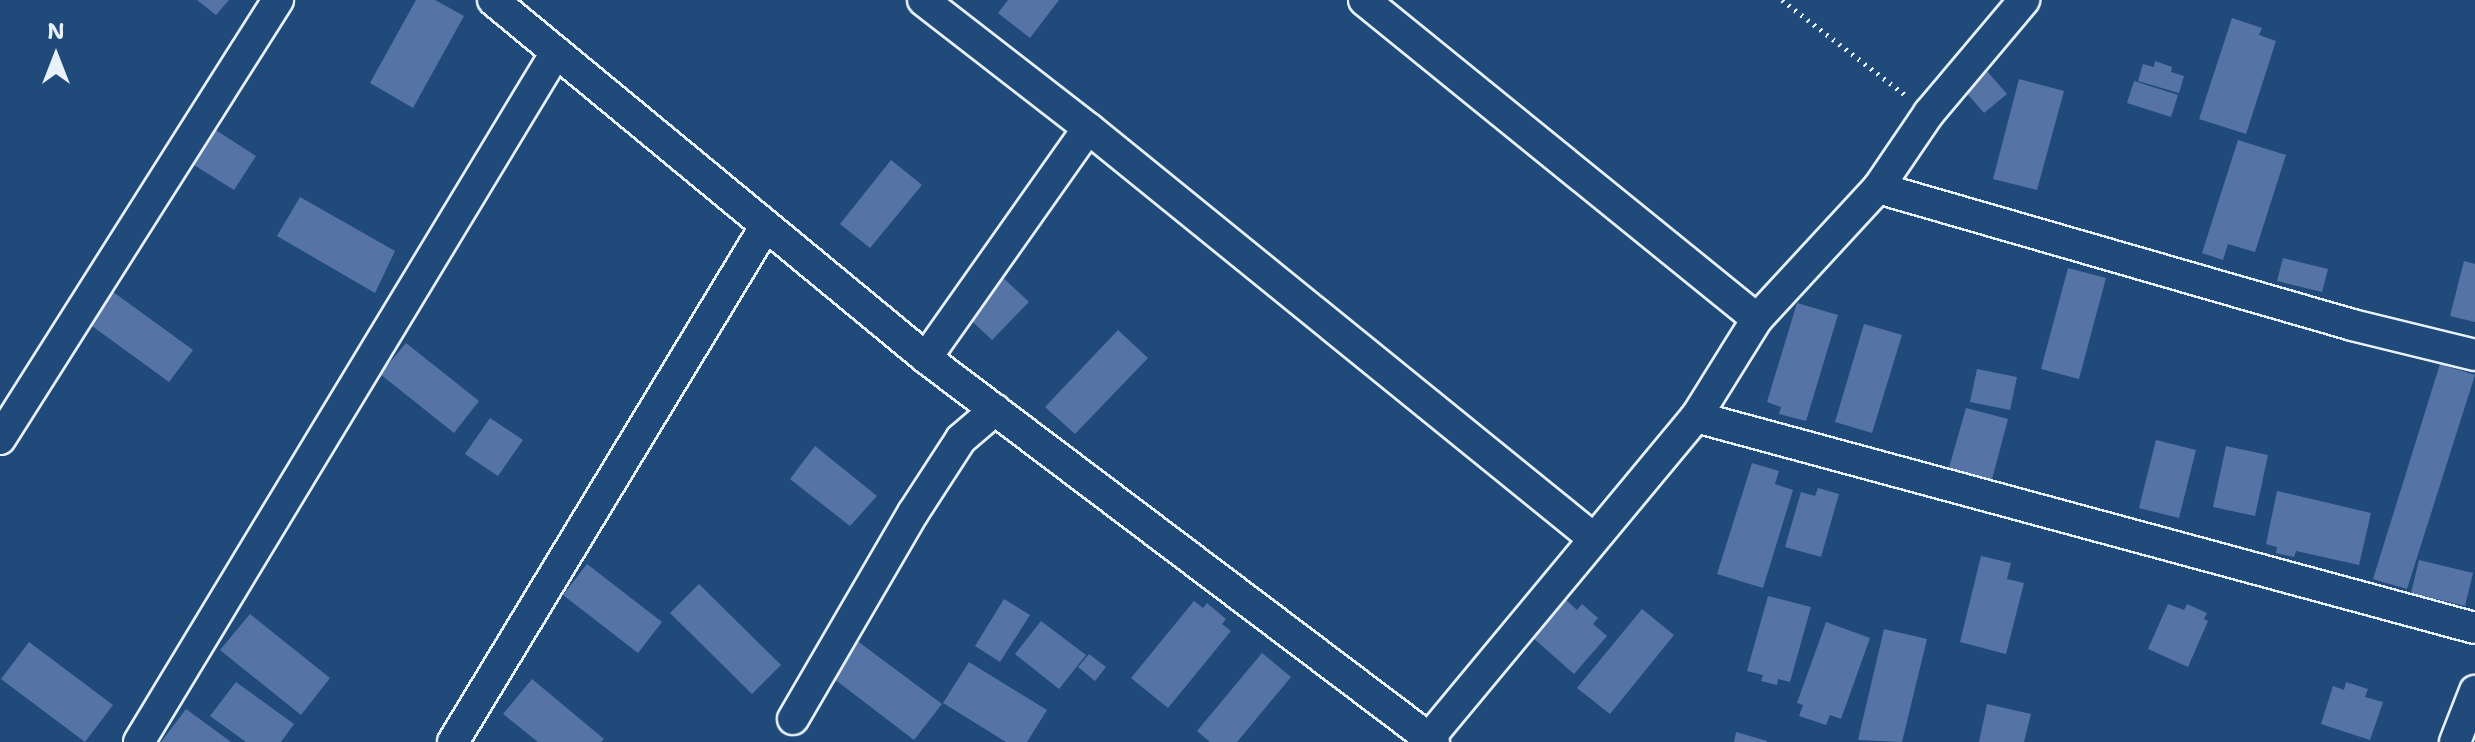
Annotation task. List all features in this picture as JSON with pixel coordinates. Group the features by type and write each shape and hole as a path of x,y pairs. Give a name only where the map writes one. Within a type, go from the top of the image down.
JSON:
{"street":[{"path":"0,439 278,0"},
{"path":"493,0 926,358 1432,740 1593,538 1696,417 1757,319 1878,188 1929,113 2024,0"},
{"path":"923,0 1088,128 1593,538"},
{"path":"1364,0 1757,319"},
{"path":"139,742 555,54"},
{"path":"926,358 1088,128"},
{"path":"1878,188 2352,325 2475,355"},
{"path":"453,742 765,227"},
{"path":"793,719 913,513 961,439 995,410"},
{"path":"1696,417 2475,628"},
{"path":"2455,742 2475,691"}],"path":[{"path":"1782,0 1929,113"}],"building":[{"path":"197,0 229,0 216,15"},
{"path":"416,0 435,0 464,16 413,108 370,83"},
{"path":"1008,0 1059,0 1030,38 998,13"},
{"path":"2232,18 2262,28 2259,35 2276,41 2246,134 2199,119"},
{"path":"2155,61 2172,67 2171,72 2184,76 2179,93 2138,81 2143,64 2154,67"},
{"path":"1986,70 2007,94 1984,113 1963,89"},
{"path":"2019,79 2064,91 2037,190 1993,179"},
{"path":"2134,81 2178,95 2171,117 2127,103"},
{"path":"208,125 256,156 234,190 186,160"},
{"path":"2238,140 2286,155 2255,252 2228,244 2223,260 2202,253"},
{"path":"891,160 922,185 870,248 840,224"},
{"path":"300,197 395,251 375,293 277,236"},
{"path":"2283,258 2328,269 2322,292 2277,281"},
{"path":"2464,261 2475,264 2475,322 2450,316"},
{"path":"2068,268 2106,278 2079,379 2041,369"},
{"path":"997,272 1029,302 992,340 960,310"},
{"path":"105,286 193,350 169,382 81,318"},
{"path":"1797,303 1838,315 1806,421 1779,414 1781,407 1767,402"},
{"path":"1864,324 1902,335 1872,433 1835,422"},
{"path":"1118,330 1148,358 1075,434 1045,407"},
{"path":"406,343 479,401 454,433 380,374"},
{"path":"2440,364 2475,375 2407,589 2373,579"},
{"path":"1977,369 2017,377 2010,410 1970,402"},
{"path":"1966,408 2008,419 1991,483 1948,471"},
{"path":"490,418 523,440 498,476 465,454"},
{"path":"2156,440 2196,450 2179,518 2139,508"},
{"path":"815,446 877,496 850,526 790,479"},
{"path":"2226,446 2268,455 2255,516 2213,507"},
{"path":"1752,463 1779,471 1775,484 1793,490 1763,588 1717,574"},
{"path":"1818,488 1839,494 1821,557 1785,547 1801,492 1815,496"},
{"path":"2277,491 2371,513 2359,565 2296,551 2294,557 2276,553 2277,547 2266,544"},
{"path":"1981,556 2011,563 2007,579 2024,583 2006,654 1960,642"},
{"path":"2419,560 2473,573 2465,606 2411,593"},
{"path":"587,564 662,622 638,653 563,595"},
{"path":"699,584 781,665 752,694 670,613"},
{"path":"1768,596 1811,607 1790,682 1778,679 1777,685 1761,681 1763,675 1747,671"},
{"path":"1004,599 1030,615 1000,662 975,646"},
{"path":"1565,599 1577,610 1582,604 1598,618 1593,624 1607,636 1574,674 1532,637"},
{"path":"1194,601 1203,608 1207,603 1226,619 1222,624 1231,631 1168,708 1131,678"},
{"path":"2168,604 2184,610 2187,604 2207,613 2204,619 2208,621 2188,667 2148,649"},
{"path":"1642,609 1674,635 1610,714 1577,688"},
{"path":"250,614 330,678 301,715 220,650"},
{"path":"1041,621 1086,655 1059,689 1015,654"},
{"path":"1826,622 1870,638 1841,719 1830,715 1826,725 1799,716 1803,705 1797,703"},
{"path":"1884,629 1927,639 1902,742 1858,740"},
{"path":"852,637 942,704 914,740 825,672"},
{"path":"29,642 113,705 85,742 1,679"},
{"path":"1262,653 1291,677 1237,742 1210,742 1197,731"},
{"path":"1089,654 1106,667 1095,681 1078,667"},
{"path":"969,662 1047,710 1027,742 1006,742 943,703"},
{"path":"532,679 604,739 601,742 538,742 503,714"},
{"path":"236,682 294,724 281,742 246,742 210,716"},
{"path":"2346,682 2368,689 2365,697 2383,702 2370,740 2321,724 2333,686 2344,690"},
{"path":"1987,704 2031,714 2024,742 1979,742"},
{"path":"186,709 231,742 161,742"},
{"path":"1736,732 1767,741 1767,742 1734,742"}]}
